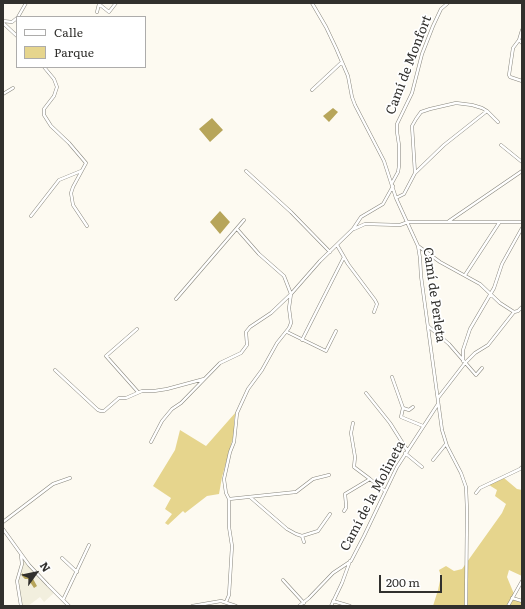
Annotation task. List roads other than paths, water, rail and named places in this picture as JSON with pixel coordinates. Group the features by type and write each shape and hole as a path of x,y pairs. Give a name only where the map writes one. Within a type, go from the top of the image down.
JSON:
{"street":[{"path":"18,16 26,3"},
{"path":"97,12 100,4 109,12 116,3"},
{"name":"Camí de Perleta","path":"312,3 326,27 342,62 348,76 355,105 384,161 396,198 418,246 420,276 442,430 446,444 461,473 466,487 466,606"},
{"name":"Camí de Monfort","path":"151,442 162,421 172,409 224,360 241,353 246,345 246,332 250,327 271,313 291,294 330,252 354,229 361,217 383,204 398,172 399,145 397,124 412,93 422,54 433,26 441,9 448,3"},
{"path":"3,22 12,22 16,19"},
{"path":"3,22 16,35"},
{"path":"522,30 519,40 513,48 509,75 510,77 522,81"},
{"path":"519,40 522,43"},
{"path":"312,90 342,62"},
{"path":"45,68 54,79 57,87 54,96 44,109 44,115 51,126 86,161 86,165 72,186 71,199 75,210 87,226"},
{"path":"3,94 13,88"},
{"path":"415,173 412,126 421,112 456,103 472,105 487,111 498,122"},
{"path":"396,198 404,194 415,173 444,145 487,111"},
{"path":"502,145 522,162"},
{"path":"31,216 59,180 82,171"},
{"path":"246,171 291,212 330,252"},
{"path":"448,222 522,171"},
{"path":"176,299 244,220"},
{"path":"354,229 365,224 400,225 408,222 522,222"},
{"path":"465,275 499,222"},
{"path":"464,362 463,350 470,329 490,294 502,264 522,228"},
{"path":"226,602 230,595 232,558 229,499 226,493 224,478 234,442 237,414 248,389 262,370 277,343 287,332 291,323 291,294 284,276 259,254 237,229"},
{"path":"337,245 375,300 377,304 374,312"},
{"path":"418,246 440,262 480,284 500,303 514,312"},
{"path":"302,340 344,257"},
{"path":"438,398 464,362 488,345 514,312 522,307"},
{"path":"428,326 448,344 476,375 482,368"},
{"path":"137,329 106,356 138,392"},
{"path":"287,332 326,351 336,331"},
{"path":"55,370 98,410 104,411 119,398 126,398 138,392 167,389 205,378"},
{"path":"392,377 403,408 401,417 423,426"},
{"path":"366,394 390,423 406,452 422,467"},
{"name":"Camí de la Molineta","path":"299,606 304,603 333,573 351,561 406,452 439,403"},
{"path":"403,408 409,410 413,407"},
{"path":"353,423 351,432 355,458 354,467 385,491"},
{"path":"433,460 446,444"},
{"path":"476,492 480,488 522,467"},
{"path":"229,499 296,492 313,479 330,475"},
{"path":"3,522 53,484 70,478"},
{"path":"344,511 346,508 345,494 370,479"},
{"path":"249,497 287,529 302,536 318,530 330,514"},
{"path":"3,529 48,585 69,606"},
{"path":"302,536 304,542"},
{"path":"63,600 89,546"},
{"path":"20,552 22,564 17,581 21,606"},
{"path":"62,558 77,572"},
{"path":"331,606 351,561"},
{"path":"283,580 304,603"},
{"path":"508,606 522,581"},
{"path":"512,598 522,600"},
{"path":"333,601 350,606"},
{"path":"192,606 215,602 226,602 236,606"}]}
